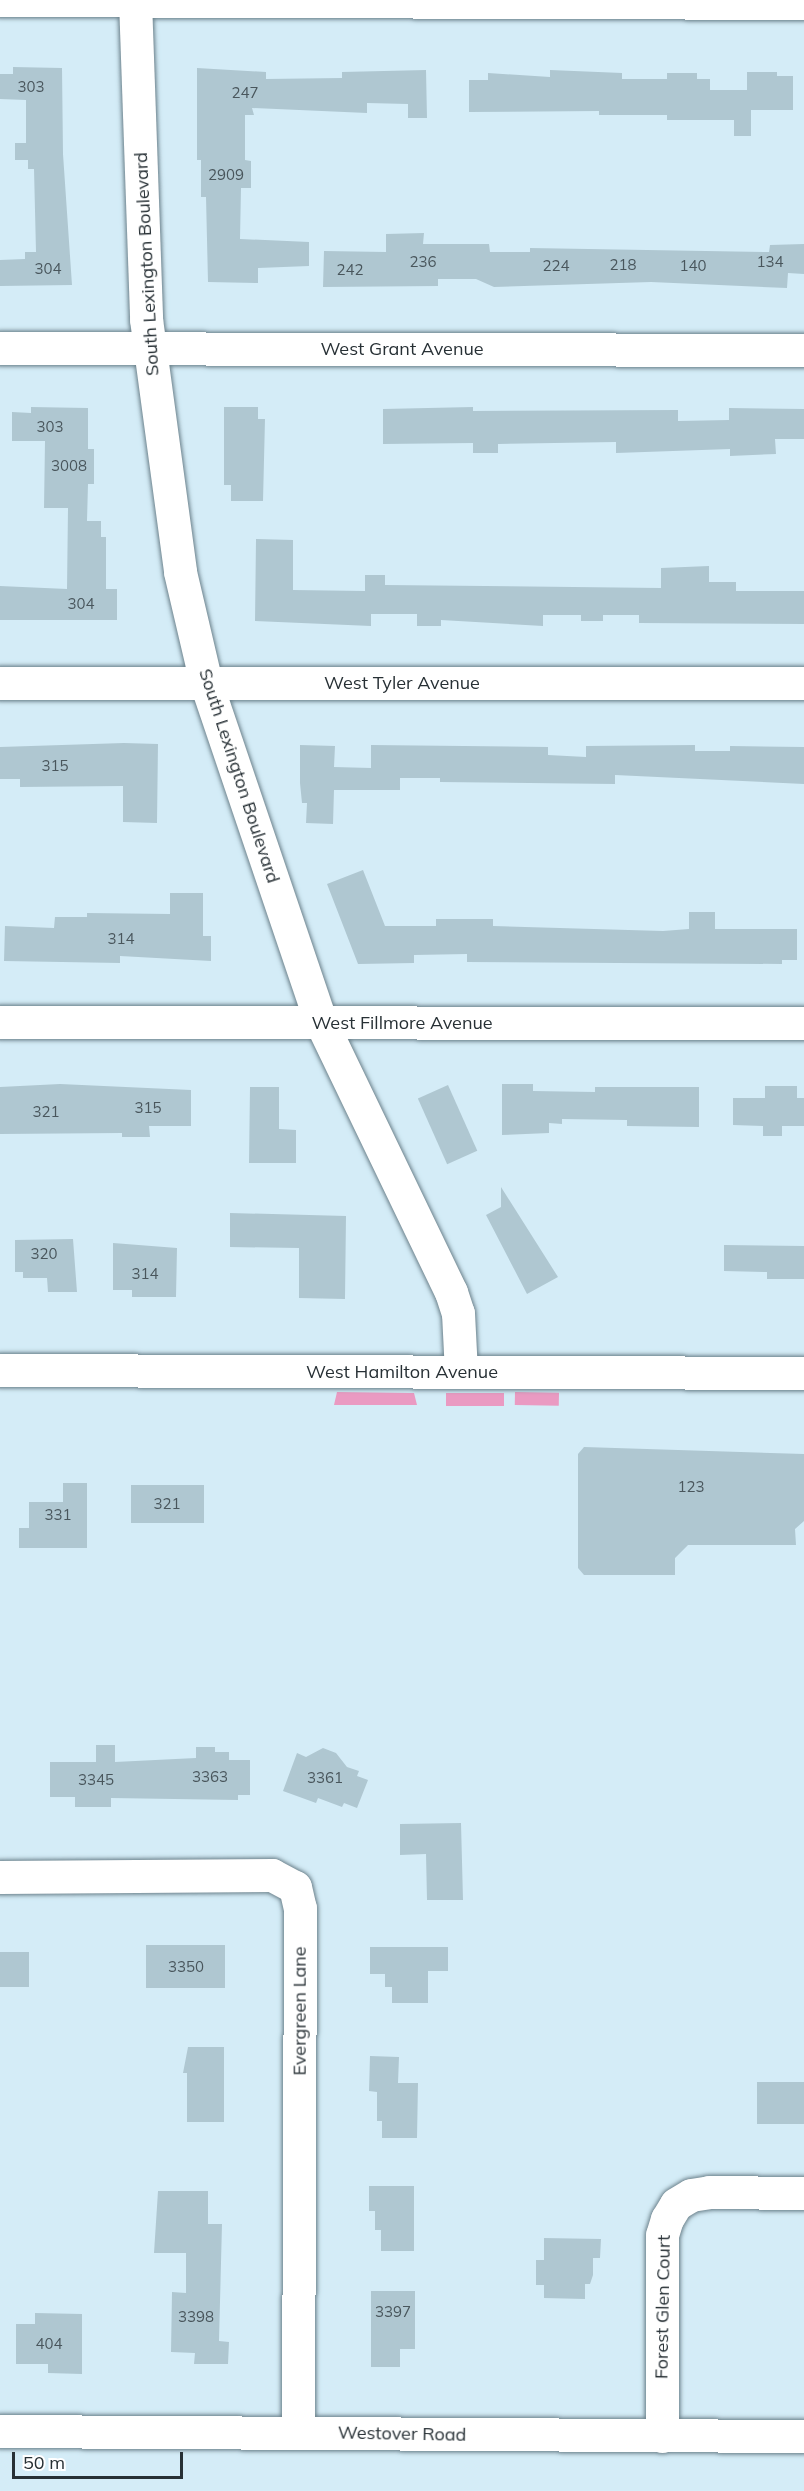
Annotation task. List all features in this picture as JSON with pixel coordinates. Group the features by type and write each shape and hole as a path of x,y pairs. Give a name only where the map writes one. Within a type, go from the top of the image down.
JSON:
{"street":[{"path":"0,0 498,0 804,3"},
{"name":"South Lexington Boulevard","path":"135,1 149,348 180,572 206,683 321,1022 451,1292 458,1313 461,1372"},
{"name":"West Grant Avenue","path":"0,348 804,350"},
{"name":"West Tyler Avenue","path":"0,683 804,683"},
{"name":"West Fillmore Avenue","path":"0,1022 804,1023"},
{"name":"West Hamilton Avenue","path":"0,1370 804,1373"},
{"name":"Evergreen Lane","path":"0,1877 272,1875 295,1887 300,1908 298,2433"},
{"name":"Forest Glen Court","path":"662,2436 662,2235 666,2219 676,2205 691,2195 709,2192 804,2193"},
{"name":"Westover Road","path":"0,2431 804,2436"}],"shaded area":[{"path":"337,1392 414,1393 417,1405 334,1405"},
{"path":"515,1392 559,1393 559,1406 515,1405"},
{"path":"446,1393 504,1393 504,1406 446,1406"}],"building":[{"path":"13,67 62,68 63,154 72,285 0,286 0,260 25,259 25,252 36,252 34,169 28,169 28,160 15,160 15,143 26,143 26,100 0,99 0,74 13,74"},
{"path":"197,68 266,72 266,79 342,78 342,72 426,70 427,118 408,118 408,104 367,103 367,113 252,108 254,115 245,115 245,160 251,161 251,188 241,188 240,239 309,242 309,266 258,268 258,283 208,282 206,197 201,197 201,160 197,160"},
{"path":"550,70 622,73 622,79 667,79 667,73 697,73 697,79 710,79 710,90 747,90 747,72 777,72 777,76 793,76 793,110 751,110 751,136 734,136 734,120 667,120 667,115 599,115 599,111 469,112 469,80 488,80 488,73 550,77"},
{"path":"424,233 423,244 489,244 490,252 530,252 530,248 769,252 770,245 804,244 804,274 788,273 787,288 651,282 494,287 476,279 438,279 438,286 323,287 324,251 386,252 386,234"},
{"path":"31,407 88,408 88,449 94,449 94,484 88,484 87,521 101,521 101,537 106,537 106,589 117,589 117,620 0,620 0,586 67,589 68,508 44,508 45,441 12,441 12,412 31,413"},
{"path":"224,407 258,407 258,419 265,419 263,501 231,501 231,485 224,485"},
{"path":"473,407 473,411 678,410 678,421 729,420 729,408 804,409 804,439 775,439 776,454 730,456 730,449 616,453 616,442 498,444 498,453 473,453 473,443 383,444 383,409"},
{"path":"256,539 293,540 293,590 365,591 365,575 385,575 385,585 661,588 661,568 709,566 709,582 736,582 736,591 804,591 804,624 639,623 639,615 603,615 603,621 581,621 581,615 543,615 543,626 441,620 441,626 417,626 417,614 371,614 371,626 255,621"},
{"path":"158,744 157,823 123,822 123,786 20,787 20,779 0,779 0,747"},
{"path":"300,745 335,746 334,767 371,768 371,745 548,747 548,755 586,757 586,746 695,745 695,751 730,751 730,746 804,747 804,784 615,775 615,784 440,782 440,778 400,778 400,790 334,790 333,824 306,823 307,803 302,803 300,783"},
{"path":"363,870 385,926 436,926 436,919 493,919 493,926 663,931 689,929 689,912 715,912 715,929 797,929 797,960 782,960 782,964 467,962 467,954 414,955 414,963 358,964 327,884"},
{"path":"170,893 203,893 203,936 211,936 211,961 120,956 120,963 4,961 5,926 54,928 55,917 87,917 87,913 170,914"},
{"path":"60,1084 191,1090 191,1126 149,1126 150,1137 122,1137 122,1133 0,1134 0,1087"},
{"path":"502,1084 533,1084 533,1091 595,1092 595,1087 699,1087 699,1127 627,1126 627,1120 562,1119 562,1124 549,1123 549,1133 502,1135"},
{"path":"448,1085 477,1151 447,1164 418,1098"},
{"path":"765,1086 797,1086 797,1098 804,1098 804,1126 782,1126 782,1136 763,1136 763,1126 733,1125 733,1098 765,1098"},
{"path":"250,1087 279,1087 279,1129 296,1130 296,1163 249,1163"},
{"path":"501,1187 558,1277 527,1294 486,1215 501,1207"},
{"path":"230,1213 346,1216 345,1299 299,1298 299,1248 230,1247"},
{"path":"73,1239 77,1292 48,1292 47,1278 23,1278 23,1272 15,1272 15,1240"},
{"path":"113,1243 177,1248 176,1297 132,1297 132,1290 113,1290"},
{"path":"724,1245 804,1246 804,1279 767,1279 767,1272 724,1271"},
{"path":"584,1447 804,1454 804,1521 795,1529 796,1545 688,1545 675,1558 675,1575 584,1575 578,1568 578,1454"},
{"path":"63,1483 87,1483 87,1548 19,1548 19,1528 29,1528 29,1502 63,1502"},
{"path":"131,1485 204,1485 204,1523 131,1523"},
{"path":"96,1745 115,1745 115,1762 196,1758 196,1747 215,1747 215,1752 229,1752 229,1760 250,1760 250,1795 238,1795 238,1800 111,1798 111,1807 75,1807 75,1797 50,1797 50,1762 96,1762"},
{"path":"323,1748 336,1753 347,1767 359,1771 357,1776 368,1780 357,1808 344,1803 342,1807 318,1798 316,1803 283,1791 297,1753 306,1757"},
{"path":"461,1823 463,1900 427,1900 426,1854 400,1855 400,1824"},
{"path":"146,1945 225,1945 225,1988 146,1988"},
{"path":"370,1947 448,1947 448,1971 428,1971 428,2003 392,2003 392,1987 385,1987 385,1974 370,1974"},
{"path":"0,1952 29,1952 29,1987 0,1987"},
{"path":"188,2047 224,2047 224,2122 187,2122 187,2073 183,2073"},
{"path":"370,2056 399,2057 398,2083 418,2083 417,2138 382,2138 382,2121 377,2121 377,2092 369,2091"},
{"path":"757,2082 804,2082 804,2124 757,2124"},
{"path":"369,2186 414,2186 414,2251 381,2251 381,2230 375,2230 375,2211 369,2211"},
{"path":"158,2191 208,2191 208,2224 222,2224 219,2341 229,2342 228,2364 194,2364 195,2353 171,2352 172,2292 186,2293 186,2253 154,2253"},
{"path":"544,2238 601,2239 600,2258 593,2258 593,2275 590,2284 585,2284 585,2299 544,2298 544,2285 536,2285 536,2260 544,2260"},
{"path":"371,2291 415,2291 415,2349 400,2349 400,2367 371,2367"},
{"path":"35,2313 82,2314 82,2374 48,2373 48,2364 16,2364 16,2324 35,2324"}]}
